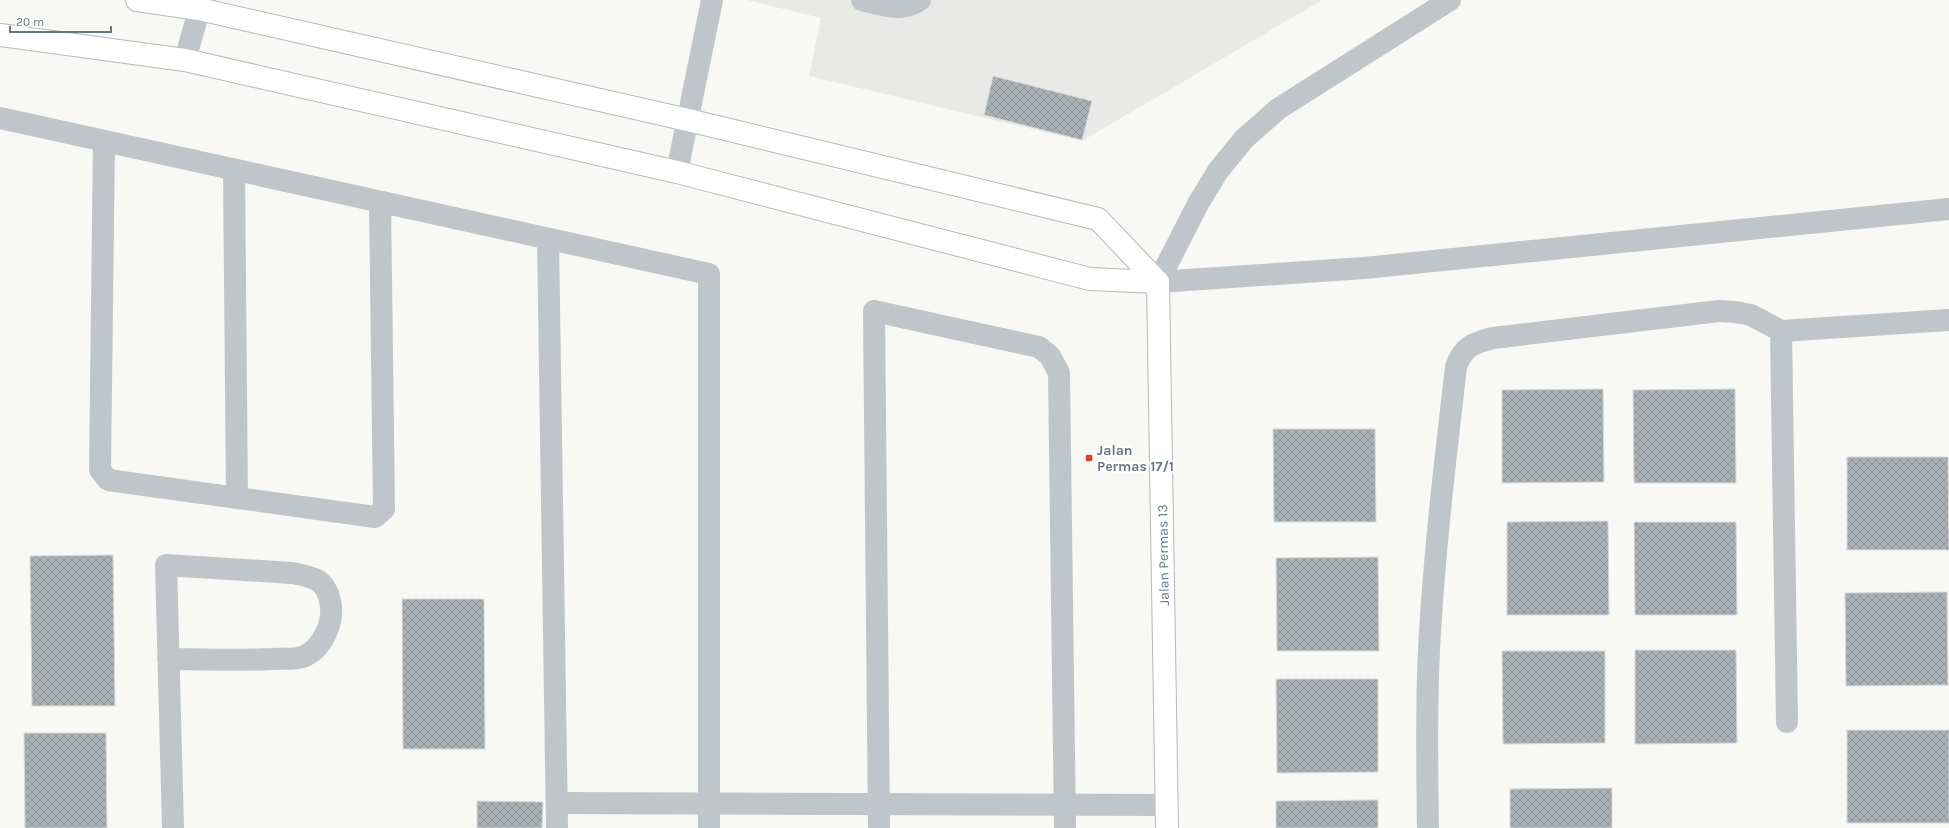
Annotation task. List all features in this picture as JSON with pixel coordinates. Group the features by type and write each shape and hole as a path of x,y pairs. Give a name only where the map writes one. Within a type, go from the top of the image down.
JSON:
{"main road":[{"path":"137,0 200,4 688,120 1098,220 1158,282"},
{"path":"0,35 185,60 677,172 1090,279 1158,282"},
{"name":"Jalan Permas 13","path":"1158,282 1167,828"}],"street":[{"path":"677,172 712,0"},
{"path":"862,0 892,8 902,8 912,6 920,0"},
{"path":"1158,282 1198,202 1218,171 1244,139 1278,109 1450,0"},
{"path":"185,60 200,4"},
{"path":"0,118 709,274 709,828"},
{"path":"104,141 100,470 108,480 375,517 384,509 380,202"},
{"path":"234,170 237,498"},
{"path":"1158,282 1364,268 1949,209"},
{"path":"548,239 557,828"},
{"path":"879,828 874,311 1038,347 1050,356 1059,373 1065,828"},
{"path":"1428,828 1427,764 1429,650 1437,540 1456,367 1460,356 1474,343 1493,338 1719,311 1751,315 1781,330 1949,320"},
{"path":"1781,330 1787,722"},
{"path":"168,659 254,660 303,656 318,645 325,635 329,624 331,614 330,602 326,587 311,577 292,573 166,565 168,659 173,828"},
{"path":"556,803 1167,805"}],"shaded area":[{"path":"747,0 1322,0 1082,141 809,76 821,18"}],"building":[{"path":"993,76 1092,101 1082,140 984,115"},
{"path":"1603,389 1604,482 1502,483 1502,390"},
{"path":"1735,389 1736,483 1634,483 1633,390"},
{"path":"1273,429 1375,429 1376,522 1274,522"},
{"path":"1847,457 1948,457 1949,550 1847,550"},
{"path":"1608,521 1609,615 1507,615 1507,522"},
{"path":"1634,522 1736,522 1737,615 1635,615"},
{"path":"113,555 115,706 32,706 30,556"},
{"path":"1378,557 1379,651 1277,651 1276,558"},
{"path":"1947,592 1948,685 1846,686 1845,593"},
{"path":"402,599 484,599 485,749 403,749"},
{"path":"1635,650 1736,650 1737,743 1635,744"},
{"path":"1502,651 1605,651 1605,743 1503,744"},
{"path":"1276,679 1378,679 1378,772 1277,773"},
{"path":"1847,730 1949,730 1949,823 1847,823"},
{"path":"24,733 106,733 107,828 25,828"},
{"path":"1612,788 1612,828 1510,828 1510,789"},
{"path":"1378,800 1378,828 1276,828 1276,801"},
{"path":"477,801 543,802 542,828 477,828"}],"place":[{"name":"Jalan Permas 17/1","path":"1089,458"}]}
